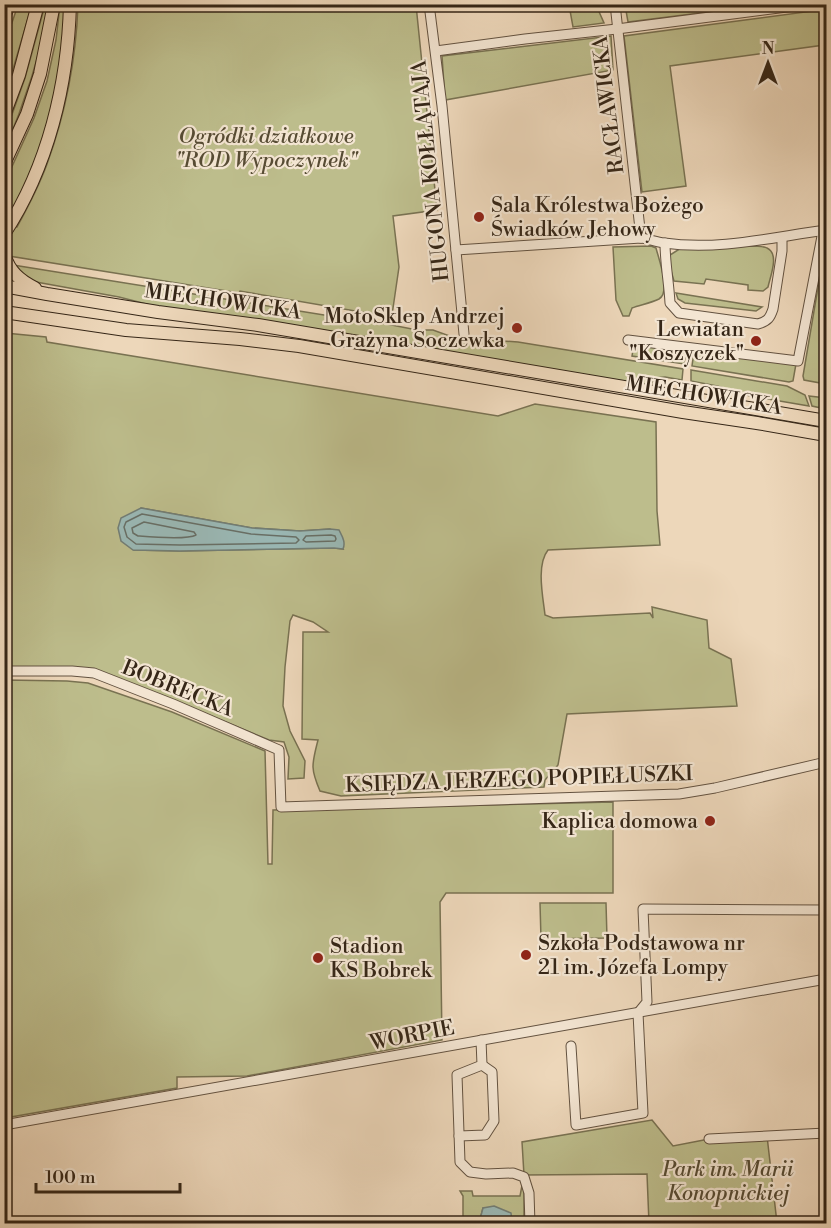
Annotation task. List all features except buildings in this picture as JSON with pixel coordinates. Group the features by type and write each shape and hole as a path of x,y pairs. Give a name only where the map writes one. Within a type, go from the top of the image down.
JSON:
{"main road":[{"path":"4,17 9,4"},
{"path":"4,115 19,75 38,4"},
{"path":"4,164 27,114 40,74 54,4"},
{"path":"4,243 7,231 33,179 51,129 64,76 70,4"},
{"path":"4,254 15,275 47,294"},
{"name":"MIECHOWICKA","path":"4,286 158,312 269,327 826,421"},
{"name":"MIECHOWICKA","path":"4,313 116,328 299,346 826,435"}],"street":[{"name":"HUGONA KOŁŁĄTAJA","path":"429,4 436,51 464,334"},
{"name":"RACŁAWICKA","path":"615,4 641,238"},
{"path":"436,51 810,4"},
{"path":"456,250 641,238 664,243 722,244 825,231 798,361 628,340"},
{"path":"664,243 670,303 679,312 758,324 766,321 773,309 782,237"},
{"name":"BOBRECKA","path":"4,671 94,673 279,750 281,807"},
{"name":"KSIĘDZA JERZEGO POPIEŁUSZKI","path":"281,807 679,794 826,762"},
{"path":"571,1046 576,1125 643,1113 638,1013 647,1002 643,909 826,910"},
{"name":"WORPIE","path":"4,1125 826,979"},
{"path":"480,1040 482,1065"},
{"path":"459,1136 485,1135 494,1121 492,1071 482,1065"},
{"path":"482,1065 457,1075 460,1162 470,1172 513,1173 524,1177 529,1193 530,1224"},
{"path":"709,1139 826,1133"}],"green space":[{"path":"625,4 764,5 628,22"},
{"path":"18,5 32,5 4,93 5,43"},
{"path":"45,5 51,5 42,42 5,149 5,134 25,78"},
{"path":"60,5 65,5 62,48 51,112 32,169 5,223 5,182 34,118 47,81 56,40"},
{"name":"Ogródki działkowe \"ROD Wypoczynek\"","path":"78,5 416,5 437,210 393,216 399,267 392,315 390,317 240,291 239,293 9,256 10,237 33,196 60,125 75,46"},
{"path":"569,5 596,5 604,23 573,27"},
{"path":"820,10 824,45 670,66 686,186 642,192 624,36"},
{"path":"611,36 613,70 445,100 442,56"},
{"path":"826,240 826,335 822,350 826,352 826,384 804,380 803,376"},
{"path":"651,246 656,248 661,268 664,283 662,295 659,299 632,308 629,316 623,316 616,300 613,247"},
{"path":"756,246 771,251 774,260 768,287 763,291 748,290 748,285 706,279 704,284 674,281 669,264 670,255 681,248"},
{"path":"13,265 324,315 341,315 417,330 433,330 455,338 518,342 683,369 682,380 654,378 651,385 642,385 162,308 119,297 36,282 28,279"},
{"path":"676,293 762,307 756,311 685,303 678,299"},
{"path":"5,333 46,337 47,342 498,416 535,404 656,422 657,511 660,545 548,550 544,556 541,572 545,615 553,618 650,613 653,618 652,607 707,620 709,648 731,659 737,706 567,714 558,765 545,780 544,787 341,796 320,791 313,766 318,740 302,739 303,632 328,632 313,622 293,615 290,621 285,667 283,706 290,731 305,761 304,778 288,779 289,757 284,742 269,740 177,702 87,670 5,669","holes":["141,508 252,528 300,531 330,529 343,549 134,550"]},
{"path":"634,344 686,350 684,364 632,356"},
{"path":"694,352 796,364 793,381 692,366"},
{"path":"691,370 787,386 805,395 809,406 750,396 691,381"},
{"path":"809,396 826,398 826,409 812,406"},
{"path":"5,680 88,683 172,712 265,751 268,864 272,864 273,810 613,802 613,893 446,893 440,902 442,1040 247,1076 177,1077 177,1088 5,1118"},
{"path":"540,903 606,903 607,938 541,939"},
{"name":"Park im. Marii Konopnickiej","path":"652,1120 673,1146 709,1139 767,1136 777,1223 649,1223 647,1174 524,1175 522,1142"},
{"path":"524,1175 524,1223 512,1223 510,1213 483,1208 479,1223 463,1223 463,1196 460,1191 472,1191 473,1196 520,1196"}],"water":[{"path":"141,508 252,528 300,531 339,530 344,546 343,549 133,550 121,541 118,528 121,518"},
{"path":"494,1206 511,1213 512,1223 479,1223 483,1208"}],"place":[{"name":"Sala Królestwa Bożego Świadków Jehowy","path":"479,217"},
{"name":"MotoSklep Andrzej Grażyna Soczewka","path":"517,328"},
{"name":"Lewiatan \"Koszyczek\"","path":"756,341"},
{"name":"Kaplica domowa","path":"710,821"},
{"name":"Szkoła Podstawowa nr 21 im. Józefa Lompy","path":"526,955"},
{"name":"Stadion KS Bobrek","path":"318,958"}]}
